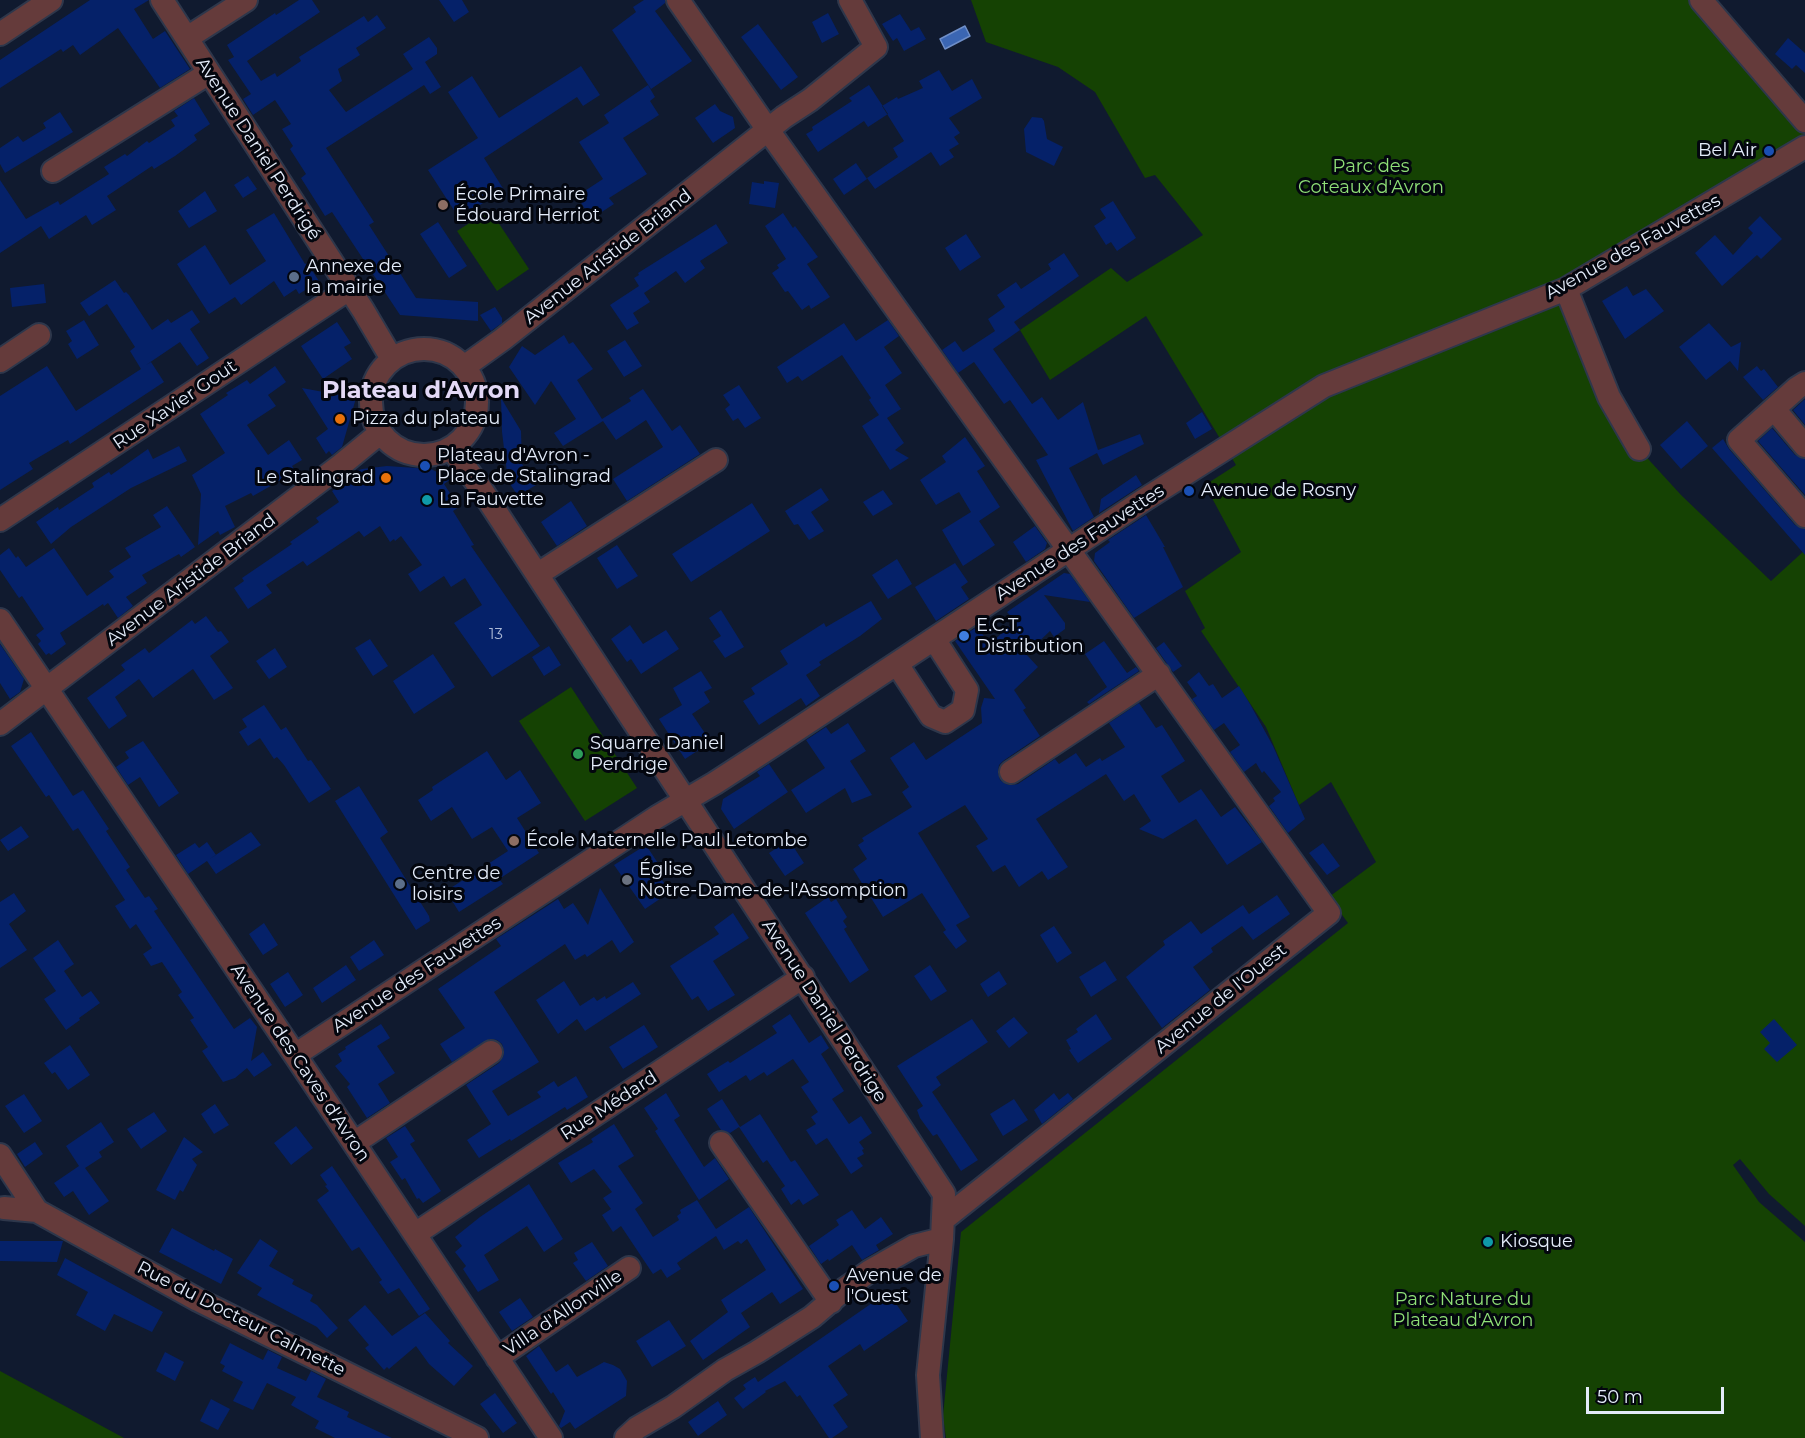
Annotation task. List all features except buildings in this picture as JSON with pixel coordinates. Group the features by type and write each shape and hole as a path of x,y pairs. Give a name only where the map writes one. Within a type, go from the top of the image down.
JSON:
{"street":[{"path":"0,34 51,0"},
{"name":"Avenue Daniel Perdrigé","path":"162,0 392,359"},
{"path":"187,38 246,0"},
{"path":"678,0 768,130 1158,674 1011,772"},
{"path":"768,130 876,48 850,0"},
{"path":"1701,0 1805,121"},
{"path":"53,171 209,73"},
{"name":"Avenue Aristide Briand","path":"464,367 503,339 768,130"},
{"name":"Avenue des Fauvettes","path":"296,1055 657,817 715,783 1068,550 1324,386 1566,289 1805,147"},
{"name":"Rue Xavier Gout","path":"0,520 349,289"},
{"path":"1566,289 1609,397 1639,449"},
{"path":"0,361 39,334"},
{"path":"426,349 453,358 464,367 476,392 476,404 467,434 450,448 432,454 413,454 395,447 381,433 373,418 370,401 376,378 392,359 408,351 426,349"},
{"path":"1805,383 1739,440 1805,516"},
{"path":"1774,409 1805,446"},
{"name":"Avenue Aristide Briand","path":"0,724 381,433"},
{"name":"Avenue Daniel Perdrige","path":"450,448 479,486 538,574 944,1194 943,1229 928,1375 932,1438"},
{"path":"538,574 716,460"},
{"name":"Avenue des Caves d'Avron","path":"0,620 296,1055 551,1438"},
{"path":"897,664 931,716 945,722 963,710 967,690 934,639"},
{"name":"Avenue de l'Ouest","path":"626,1438 637,1428 673,1407 725,1370 812,1317 870,1271 943,1229 1329,913 1158,674"},
{"name":"Rue Médard","path":"415,1234 803,977"},
{"path":"354,1143 490,1052"},
{"path":"721,1143 831,1302"},
{"path":"0,1155 37,1211"},
{"name":"Rue du Docteur Calmette","path":"4,1208 37,1211 198,1299 477,1438"},
{"name":"Villa d'Allonville","path":"497,1358 629,1268"}],"green space":[{"path":"971,0 1701,0 1805,121 1805,147 1566,289 1639,449 1681,495 1771,581 1805,550 1805,1226 1769,1194 1740,1159 1733,1165 1759,1202 1805,1242 1805,1438 946,1438 943,1416 961,1232 1348,923 1329,897 1376,862 1331,782 1299,805 1266,727 1201,631 1205,628 1185,591 1241,552 1205,485 1236,465 1146,316 1050,380 1020,330 1111,268 1127,282 1203,235 1155,175 1145,178 1095,92 1058,67 986,42"},
{"path":"490,210 529,269 497,291 457,231"},
{"name":"Squarre Daniel Perdrige","path":"571,687 637,788 585,821 519,721"},
{"path":"0,1371 124,1438 0,1438"}],"water":[{"path":"965,26 970,36 945,49 940,39"}],"place":[{"name":"Bel Air","path":"1769,151"},
{"name":"École Primaire Édouard Herriot","path":"443,205"},
{"name":"Annexe de la mairie","path":"294,277"},
{"name":"Pizza du plateau","path":"340,419"},
{"name":"Plateau d'Avron - Place de Stalingrad","path":"425,466"},
{"name":"Le Stalingrad","path":"386,478"},
{"name":"Avenue de Rosny","path":"1189,491"},
{"name":"La Fauvette","path":"427,500"},
{"name":"E.C.T. Distribution","path":"964,636"},
{"name":"Squarre Daniel Perdrige","path":"578,754"},
{"name":"École Maternelle Paul Letombe","path":"514,841"},
{"name":"Église Notre-Dame-de-l'Assomption","path":"627,880"},
{"name":"Centre de loisirs","path":"400,884"},
{"name":"Kiosque","path":"1488,1242"},
{"name":"Avenue de l'Ouest","path":"834,1286"}],"district":[{"name":"Plateau d'Avron","path":"421,391"}],"park label":[{"name":"Parc des Coteaux d'Avron","path":"1371,177"},
{"name":"Parc Nature du Plateau d'Avron","path":"1463,1310"}]}
